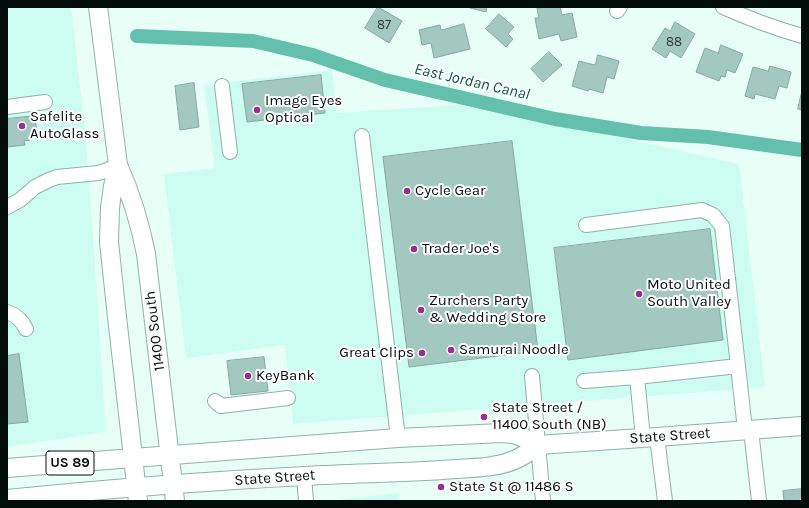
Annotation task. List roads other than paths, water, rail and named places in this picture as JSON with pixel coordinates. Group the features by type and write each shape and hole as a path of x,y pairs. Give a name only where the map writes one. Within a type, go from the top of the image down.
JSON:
{"main road":[{"name":"11400 South","path":"98,7 118,165 132,198 144,241 174,493"},
{"name":"11400 South","path":"118,165 110,208 110,242 138,494"},
{"name":"State Street","path":"7,468 398,438 501,432 522,437 538,445 802,426"},
{"name":"State Street","path":"7,499 174,493 304,476 433,471 492,466 505,464 517,459 538,445"}],"street":[{"path":"723,7 780,30 802,36"},
{"path":"222,86 230,152"},
{"path":"7,107 46,102"},
{"path":"362,136 398,438"},
{"path":"7,207 20,200 35,187 48,180 57,177 105,172 118,165"},
{"path":"586,225 702,210 713,215 722,226 738,366 759,501"},
{"path":"7,312 19,318 26,329"},
{"path":"584,381 738,366"},
{"path":"532,376 544,501"},
{"path":"637,377 665,501"},
{"path":"215,401 221,406 288,398"},
{"path":"304,476 306,501"}],"waterway":[{"name":"East Jordan Canal","path":"137,36 253,41 313,55 385,80 555,119 641,133 708,137 802,150"}],"place":[{"name":"Image Eyes Optical","path":"257,110"},
{"name":"Safelite AutoGlass","path":"22,126"},
{"name":"Cycle Gear","path":"407,191"},
{"name":"Trader Joe's","path":"414,249"},
{"name":"Moto United South Valley","path":"639,294"},
{"name":"Zurchers Party & Wedding Store","path":"421,310"},
{"name":"Samurai Noodle","path":"451,350"},
{"name":"Great Clips","path":"422,353"},
{"name":"KeyBank","path":"248,376"},
{"name":"State Street / 11400 South (NB)","path":"484,417"},
{"name":"State St @ 11486 S","path":"441,487"}]}
